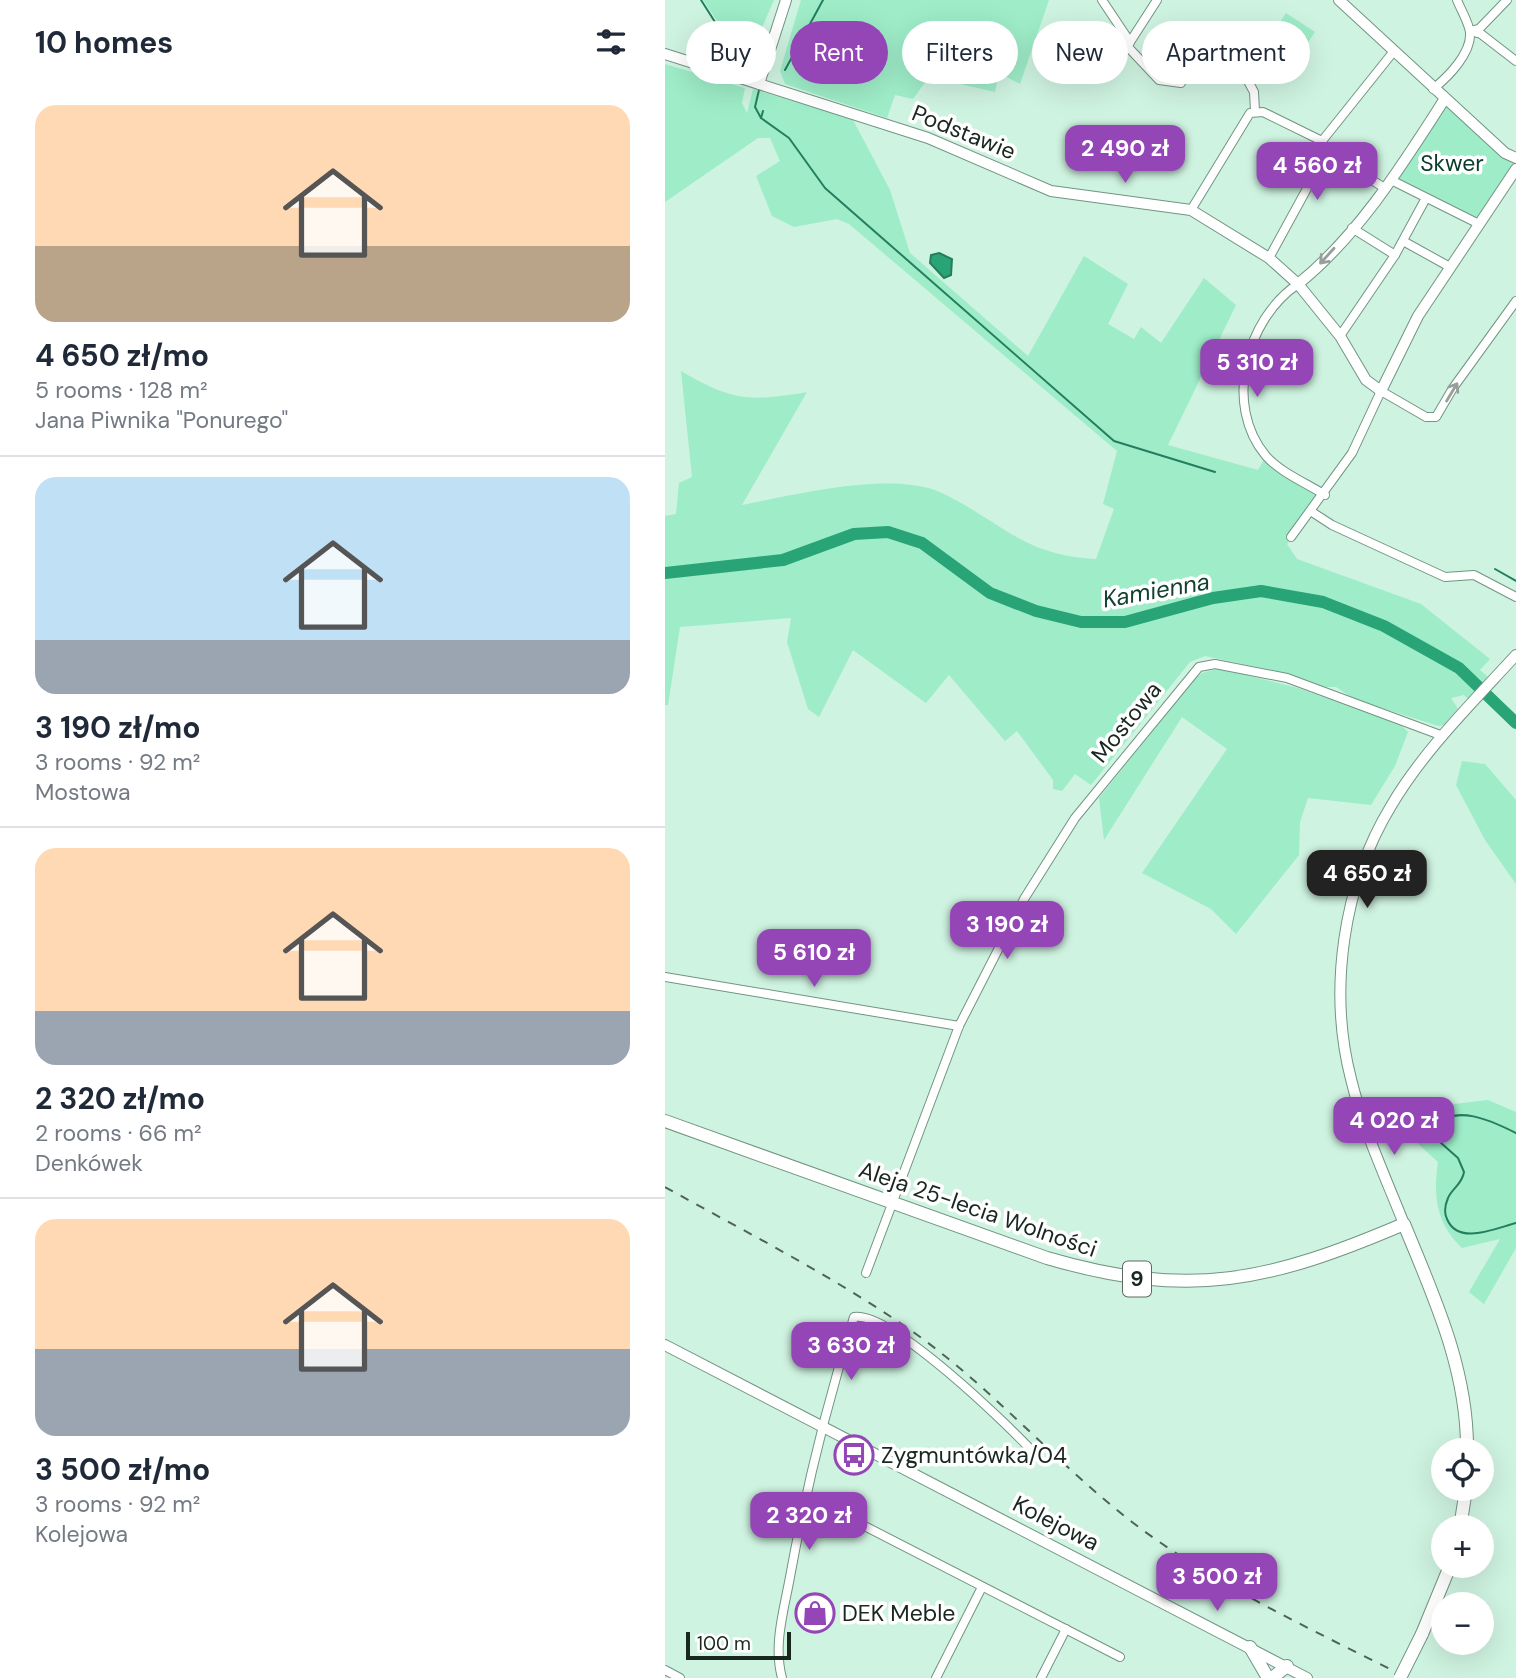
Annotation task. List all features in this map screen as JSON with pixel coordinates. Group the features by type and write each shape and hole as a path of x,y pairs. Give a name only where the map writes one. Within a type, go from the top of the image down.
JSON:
{"main road":[{"name":"Aleja 25-lecia Wolności","path":"665,1121 1084,1269 1164,1282 1211,1281 1282,1270 1342,1250 1404,1224"},
{"path":"1404,1224 1457,1362 1465,1405 1466,1438"},
{"path":"1399,1678 1422,1634 1445,1578"},
{"path":"1250,1647 1270,1678 1285,1672"}],"street":[{"path":"776,31 786,0"},
{"path":"1102,0 1130,42"},
{"path":"1142,62 1128,47 1157,0"},
{"path":"1339,0 1444,100 1505,153 1516,158"},
{"path":"1433,89 1463,55 1470,31 1457,0"},
{"path":"1470,31 1479,29 1507,0"},
{"path":"1470,31 1481,34 1516,61"},
{"path":"1322,141 1394,51"},
{"name":"Podstawie","path":"665,54 686,61"},
{"name":"Podstawie","path":"759,84 928,138 1052,191 1191,210"},
{"path":"1250,84 1254,92 1255,111"},
{"path":"1325,495 1266,456 1242,401 1247,364 1260,329 1352,228 1387,183 1444,100"},
{"path":"1477,223 1426,198 1387,183 1327,152 1322,141 1269,114 1255,111 1246,117 1191,210 1269,258 1299,284 1340,336 1366,380 1426,417 1436,417 1453,388 1516,301"},
{"path":"1269,258 1327,152"},
{"path":"1291,537 1325,495 1352,453 1418,316 1477,223 1516,169"},
{"path":"1340,336 1395,255 1426,198"},
{"path":"1352,228 1395,255"},
{"path":"1403,241 1450,267"},
{"path":"1312,512 1332,525 1445,577 1474,575 1516,597"},
{"path":"1404,1224 1365,1126 1350,1076 1341,1010 1342,964 1354,899 1374,840 1390,807 1443,736 1516,655"},
{"name":"Mostowa","path":"866,1273 959,1026 1024,899 1062,836 1199,667 1215,664 1287,678 1443,736"},
{"path":"665,977 959,1026"},
{"path":"782,1678 779,1667 779,1637 806,1496 854,1317 865,1317 888,1328 935,1362 985,1403 1036,1455"},
{"name":"Kolejowa","path":"665,1345 1250,1647 1285,1672 1307,1678"},
{"path":"806,1496 1120,1657"},
{"path":"936,1678 982,1587"},
{"path":"1041,1678 1066,1629"},
{"path":"665,1670 680,1678"}],"green space":[{"path":"703,0 774,0 765,21 717,21"},
{"path":"801,0 1049,0 1042,21 1032,21 1032,49 1020,84 1018,21 902,21 902,84 924,84 913,99 895,95 887,118 785,84 780,71 790,37 790,84 888,84 888,21 795,21"},
{"path":"1286,13 1298,21 1281,21"},
{"path":"665,64 686,70 686,84 732,84 745,88 742,103 747,113 753,89 852,118 890,190 910,253 1028,356 1084,256 1128,284 1108,324 1134,339 1141,327 1161,343 1204,278 1236,305 1168,445 1258,470 1266,456 1325,495 1287,544 1297,559 1421,604 1490,659 1480,670 1488,677 1468,699 1464,695 1451,698 1458,709 1444,725 1438,726 1354,699 1336,687 1323,687 1280,672 1205,656 1190,662 1091,785 1075,774 1062,791 1053,789 1053,780 1017,731 1005,741 949,675 926,703 853,650 819,717 808,709 787,642 791,618 680,627 668,705 665,705 665,516 676,514 679,483 692,477 681,371 714,388 741,396 755,398 807,392 742,505 871,484 921,487 942,493 1031,544 1049,551 1096,559 1114,509 1103,504 1117,451 849,224 837,219 794,227 772,216 756,176 780,161 770,138 758,138 665,202"},
{"path":"960,84 997,84 995,92"},
{"name":"Skwer","path":"1444,100 1516,158 1516,169 1477,223 1391,180"},
{"path":"1219,668 1298,688 1401,725 1408,732 1395,766 1371,805 1308,798 1300,822 1299,855 1236,934 1211,909 1142,873 1227,749 1182,717 1104,840 1099,798 1193,680 1202,673"},
{"path":"1462,761 1485,764 1516,800 1516,884 1485,840 1456,785"},
{"path":"1488,1100 1516,1112 1516,1248 1484,1304 1469,1292 1500,1239 1462,1248 1453,1239 1438,1208 1438,1162 1416,1142 1417,1124 1429,1107"}],"shaded area":[{"path":"939,253 952,259 951,275 944,278 930,263 931,255"}],"waterway":[{"path":"701,0 714,21"},
{"path":"785,70 823,0"},
{"path":"759,90 755,107 761,118"},
{"path":"763,111 761,118 789,138 825,188 1114,441 1215,472"},
{"name":"Kamienna","path":"665,573 783,560 854,534 888,532 922,543 990,593 1036,611 1081,622 1125,622 1213,598 1261,591 1323,602 1384,626 1459,668 1516,723"},
{"path":"1495,569 1516,581"},
{"path":"1516,1133 1485,1119 1462,1115 1441,1119 1431,1126 1432,1135 1458,1158 1464,1172 1446,1203 1446,1217 1452,1227 1460,1232 1478,1233 1516,1223"}],"railway":[{"path":"665,1187 824,1275 916,1334 972,1379 1104,1499 1197,1567 1266,1606 1408,1678"}],"place":[{"name":"Zygmuntówka/04","path":"854,1455"},
{"name":"DEK Meble","path":"815,1613"}]}
